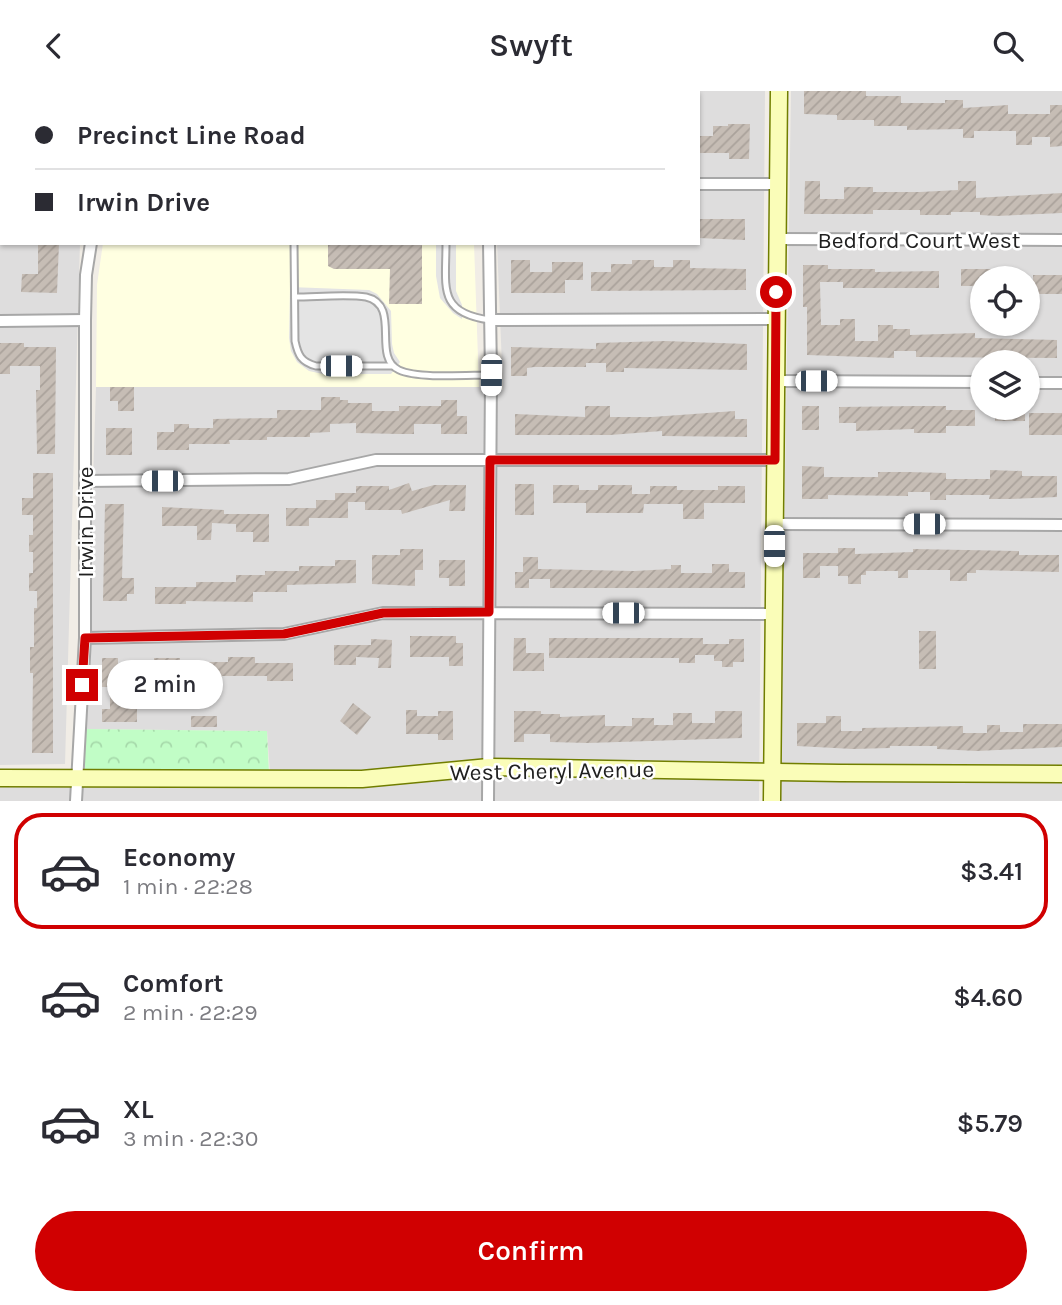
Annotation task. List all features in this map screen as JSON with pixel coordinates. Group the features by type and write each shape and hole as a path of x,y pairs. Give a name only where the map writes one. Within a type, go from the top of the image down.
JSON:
{"street":[{"path":"772,801 779,91"},
{"path":"700,184 777,184"},
{"name":"Bedford Court West","path":"776,239 1062,240"},
{"name":"Irwin Drive","path":"76,801 85,638 85,320 86,275 91,245"},
{"path":"488,801 491,375 489,245"},
{"path":"491,320 776,319"},
{"path":"0,321 85,320"},
{"path":"775,381 970,382"},
{"path":"1040,383 1062,383"},
{"path":"85,481 289,479 376,460 775,460"},
{"path":"774,524 1062,525"},
{"path":"85,638 284,634 383,613 773,614"},
{"name":"West Cheryl Avenue","path":"0,778 362,779 489,767 1062,774"}],"lane":[{"path":"294,245 295,341 298,354 304,362 316,366 393,366 411,375 491,375"},
{"path":"446,245 447,297 452,305 466,314 491,320"},
{"path":"295,297 367,297 380,306 385,316 388,358 393,366"}],"shaded area":[{"path":"700,91 765,91 759,801 0,801 0,785 271,787 267,731 85,729 96,387 479,387 503,390 497,245 700,245"},
{"path":"791,91 1062,91 1062,801 780,801"},
{"path":"0,245 80,245 65,764 0,765"},
{"path":"103,245 474,245 479,387 96,387 97,285"},
{"path":"436,245 456,245 456,291 462,305 462,319 440,298 436,276"},
{"path":"290,287 369,290 377,294 391,311 392,344 400,362 391,374 323,374 309,371 297,362 291,351 289,338"}],"green space":[{"path":"85,729 267,731 269,773 85,769"}],"building":[{"path":"804,91 866,91 866,96 901,96 901,103 945,103 945,100 963,100 963,108 1008,105 1008,114 1050,114 1050,105 1062,105 1062,146 1050,147 1050,137 1032,137 1032,145 1016,145 1016,131 974,131 974,138 963,138 963,129 907,130 907,126 874,126 874,120 837,120 837,115 804,114"},
{"path":"750,124 749,159 729,159 729,153 700,153 700,136 713,136 713,126"},
{"path":"805,181 820,181 820,199 844,199 844,187 873,187 873,192 920,192 958,190 958,181 976,181 976,198 1062,193 1062,213 997,216 980,215 980,212 951,212 951,215 920,215 920,210 873,210 873,214 804,214"},
{"path":"700,219 745,219 745,240 700,238"},
{"path":"38,245 59,245 57,293 21,292 22,274 38,274"},
{"path":"328,245 422,245 422,304 389,304 390,269 334,269 328,266"},
{"path":"511,260 530,260 530,272 552,272 552,262 583,262 583,280 565,280 565,293 511,293"},
{"path":"632,260 654,260 654,267 673,267 673,260 690,260 690,268 746,269 746,290 591,291 591,272 611,272 611,264 632,264"},
{"path":"803,265 828,265 828,269 875,269 875,272 939,271 939,288 843,288 843,282 820,282 821,325 840,325 840,319 855,319 855,341 878,341 878,325 893,325 893,329 910,329 910,335 970,333 975,338 1057,340 1057,358 1040,358 1040,350 970,350 970,357 916,357 916,351 894,351 894,358 807,355 807,307 803,307"},
{"path":"961,269 970,269 970,286 961,286"},
{"path":"1040,275 1062,275 1062,294 1040,294"},
{"path":"665,341 747,344 747,370 624,368 624,372 606,372 606,363 586,363 586,367 527,368 527,376 511,376 511,347 596,349 596,343"},
{"path":"0,343 24,343 24,347 56,347 55,454 37,454 36,390 40,390 40,366 10,366 10,374 0,374"},
{"path":"110,387 134,387 134,411 118,411 118,401 110,401"},
{"path":"321,397 340,397 340,400 348,400 348,403 372,403 372,411 399,411 399,406 441,406 441,400 457,400 457,416 467,416 467,434 441,434 441,424 414,424 414,434 399,434 356,433 356,423 330,424 330,432 310,433 310,437 229,440 230,444 189,444 189,450 157,450 157,432 174,432 174,424 189,424 189,428 213,428 213,419 277,418 277,410 321,410"},
{"path":"585,406 610,406 610,417 735,411 735,419 747,419 747,437 662,436 662,431 610,435 515,435 515,414 585,417"},
{"path":"802,406 819,406 819,430 802,430"},
{"path":"946,406 946,410 970,410 970,420 975,420 975,426 946,426 946,433 914,433 914,429 856,431 856,423 839,423 839,407"},
{"path":"1040,413 1062,413 1062,435 1029,435 1029,420 1040,420"},
{"path":"106,428 132,428 132,455 106,455"},
{"path":"802,466 824,467 824,477 878,477 878,472 908,472 946,473 946,479 990,479 990,470 1022,471 1022,476 1057,476 1057,497 989,499 990,495 946,495 946,500 930,500 930,492 908,492 908,496 828,495 828,499 802,499"},
{"path":"33,473 53,473 53,753 32,753 33,673 30,673 30,647 34,647 37,591 29,591 29,573 33,573 33,552 29,552 29,535 33,535 33,515 22,515 22,498 33,498"},
{"path":"409,483 412,491 434,485 466,485 465,511 449,511 450,500 402,514 401,510 365,510 365,502 348,502 348,518 309,518 309,526 286,526 286,508 316,508 316,500 335,500 335,493 356,493 356,486 389,486 389,490"},
{"path":"515,484 534,484 534,515 515,515"},
{"path":"553,485 579,485 579,490 598,490 598,485 632,485 632,494 650,494 650,486 677,486 677,490 718,490 718,486 745,486 745,503 704,503 704,519 683,519 683,504 644,504 643,513 586,513 586,503 553,503"},
{"path":"105,504 124,504 122,578 134,578 134,594 127,594 127,601 103,601"},
{"path":"162,507 224,510 224,514 269,514 269,542 253,542 253,532 236,532 236,524 212,523 211,540 197,540 197,526 162,526"},
{"path":"838,548 855,548 855,554 913,552 913,549 1019,551 1019,555 1059,555 1059,572 976,570 976,573 967,573 967,581 950,581 950,570 908,570 908,578 898,578 898,571 866,571 866,575 861,575 861,584 848,584 848,576 838,576 838,566 820,566 820,578 803,578 803,553 838,553"},
{"path":"400,549 423,549 423,570 415,570 415,586 372,584 372,555 400,555"},
{"path":"523,557 538,557 538,569 634,571 671,569 671,565 681,565 681,573 712,573 712,564 729,564 729,572 745,572 745,588 550,588 550,579 529,579 529,588 515,588 515,572 523,572"},
{"path":"335,560 356,560 356,583 287,585 287,592 253,592 253,602 186,601 186,604 155,604 155,587 196,587 196,582 236,582 236,575 265,575 265,571 299,571 299,566 335,566"},
{"path":"439,560 465,560 465,586 449,586 449,578 439,578"},
{"path":"919,631 936,631 936,669 919,669"},
{"path":"410,636 456,636 456,643 463,643 463,666 449,666 449,657 410,657"},
{"path":"514,638 526,638 526,653 544,653 544,671 513,671"},
{"path":"549,638 703,638 703,644 729,644 729,639 744,639 744,662 733,662 733,667 722,667 722,661 714,661 714,655 695,655 695,663 679,663 679,658 549,658"},
{"path":"371,639 392,640 391,668 378,668 379,658 356,657 356,665 334,665 334,645 371,645"},
{"path":"228,657 255,657 255,663 293,663 293,681 267,681 267,676 222,676 222,679 154,681 154,658 180,658 180,662 228,662"},
{"path":"102,658 118,658 118,671 131,671 131,695 137,695 137,722 102,722 102,709 110,709 110,687 102,687"},
{"path":"353,703 371,717 357,735 340,721"},
{"path":"406,710 417,710 417,716 438,716 438,711 453,711 453,740 438,740 438,734 406,734"},
{"path":"514,711 541,711 541,714 560,714 560,717 605,715 605,726 632,726 632,718 654,718 654,725 673,725 673,713 692,713 692,723 715,723 715,711 742,711 742,738 588,743 550,742 550,734 524,734 524,742 514,742"},
{"path":"191,716 217,716 217,727 191,727"},
{"path":"826,716 841,716 841,731 862,731 862,728 963,726 963,733 987,733 987,725 1000,725 1000,732 1023,732 1023,724 1062,724 1062,747 977,751 937,749 937,746 853,749 797,746 797,723 826,723"}],"route":[{"path":"82,685 85,638 284,634 364,615 489,612 490,460 775,460 776,292"}]}
